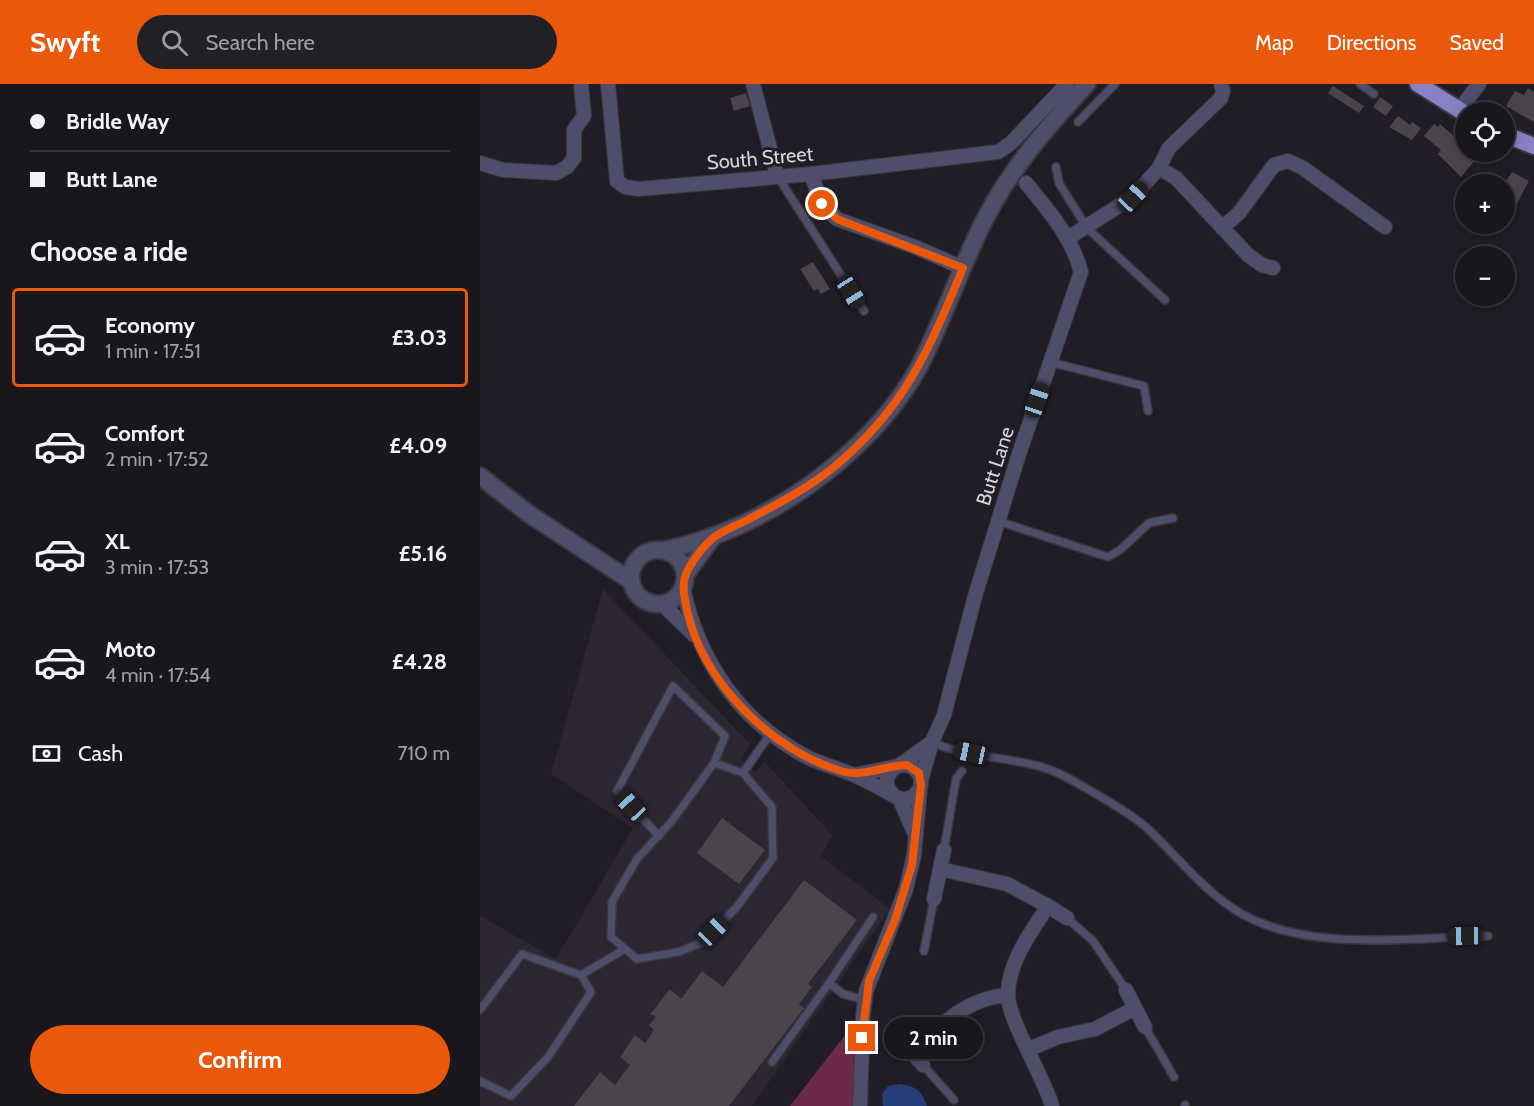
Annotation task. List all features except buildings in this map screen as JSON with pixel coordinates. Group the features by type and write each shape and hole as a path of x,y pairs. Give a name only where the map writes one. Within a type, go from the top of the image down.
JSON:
{"highway":[{"path":"1418,84 1455,108"},
{"path":"1515,138 1534,146"}],"street":[{"path":"480,163 503,170 556,173 567,167 574,158 574,130 584,116 582,84"},
{"name":"South Street","path":"608,84 617,181 625,187 639,189 811,174 998,152 1005,149 1067,84"},
{"path":"753,84 777,176"},
{"path":"854,775 897,766 914,768 920,785 911,797 896,796 854,775 807,757 771,733 729,692 696,637 662,604 645,601 634,589 631,581 632,569 637,559 650,551 664,550 712,538 790,497 820,477 880,421 910,384 928,349 979,229 1012,174 1032,146 1087,84"},
{"path":"1068,238 1133,197 1159,168 1169,148 1221,98 1224,91 1221,84"},
{"path":"1468,102 1479,84"},
{"path":"1222,228 1239,213 1274,165 1288,161 1303,168 1385,227"},
{"path":"1159,168 1176,178 1248,255 1262,265 1273,268"},
{"path":"811,174 822,204 837,219 963,268"},
{"name":"Butt Lane","path":"860,1106 865,1000 869,981 906,889 920,785 932,742 944,715 998,521 1081,272 1068,238 1026,183"},
{"path":"480,476 563,537 595,554 631,581"},
{"path":"662,604 674,598 712,538"},
{"path":"664,550 681,562 696,637"},
{"path":"595,554 637,559"},
{"path":"915,834 896,796 889,790 887,777 897,766 932,742"},
{"path":"934,899 944,850"},
{"path":"940,869 1007,884 1066,918"},
{"path":"1048,906 1025,944 1010,980 1007,995 1049,1105"},
{"path":"1126,990 1145,1027"},
{"path":"911,1051 965,1007 987,997 1007,995"},
{"path":"1029,1049 1058,1037 1095,1029 1135,1008"},
{"path":"898,1036 923,1065"}],"lane":[{"path":"1078,122 1115,84"},
{"path":"1360,84 1374,94"},
{"path":"1056,167 1059,183 1087,228 1105,246 1129,263 1165,300"},
{"path":"777,176 864,311"},
{"path":"1050,362 1144,386 1148,411"},
{"path":"998,521 1108,557 1120,550 1149,523 1173,518"},
{"path":"659,836 617,791 673,686 725,736 714,763 659,836 638,859 612,902 611,937 637,959 678,952 701,943 736,908 773,858 772,807 742,773 714,763"},
{"path":"742,773 771,733"},
{"path":"932,742 946,748 1017,762 1062,775 1146,827 1199,881 1243,914 1280,928 1328,939 1488,936"},
{"path":"944,850 956,779 962,771"},
{"path":"924,951 934,899"},
{"path":"772,1062 873,917"},
{"path":"1066,918 1093,941 1126,990"},
{"path":"581,975 625,949"},
{"path":"480,1010 522,954 581,975 591,993 548,1057 511,1096 480,1081"},
{"path":"829,983 843,994 865,1000"},
{"path":"1145,1027 1174,1077"},
{"path":"923,1065 954,1100"}],"shaded area":[{"path":"603,589 750,744 741,758 755,772 765,762 832,835 821,856 890,909 752,1106 480,1106 480,916 556,959 633,828 551,774"},
{"path":"856,1021 854,1106 790,1106"}],"water":[{"path":"900,1084 918,1090 927,1106 883,1106 882,1094 888,1086"}],"route":[{"path":"822,204 837,219 915,247 963,268 928,349 910,384 896,403 865,438 820,477 790,497 712,538 685,575 683,588 696,637 707,659 740,705 771,733 807,757 839,771 854,775 907,765 919,773 921,785 912,865 895,920 866,991 862,1038"}]}
